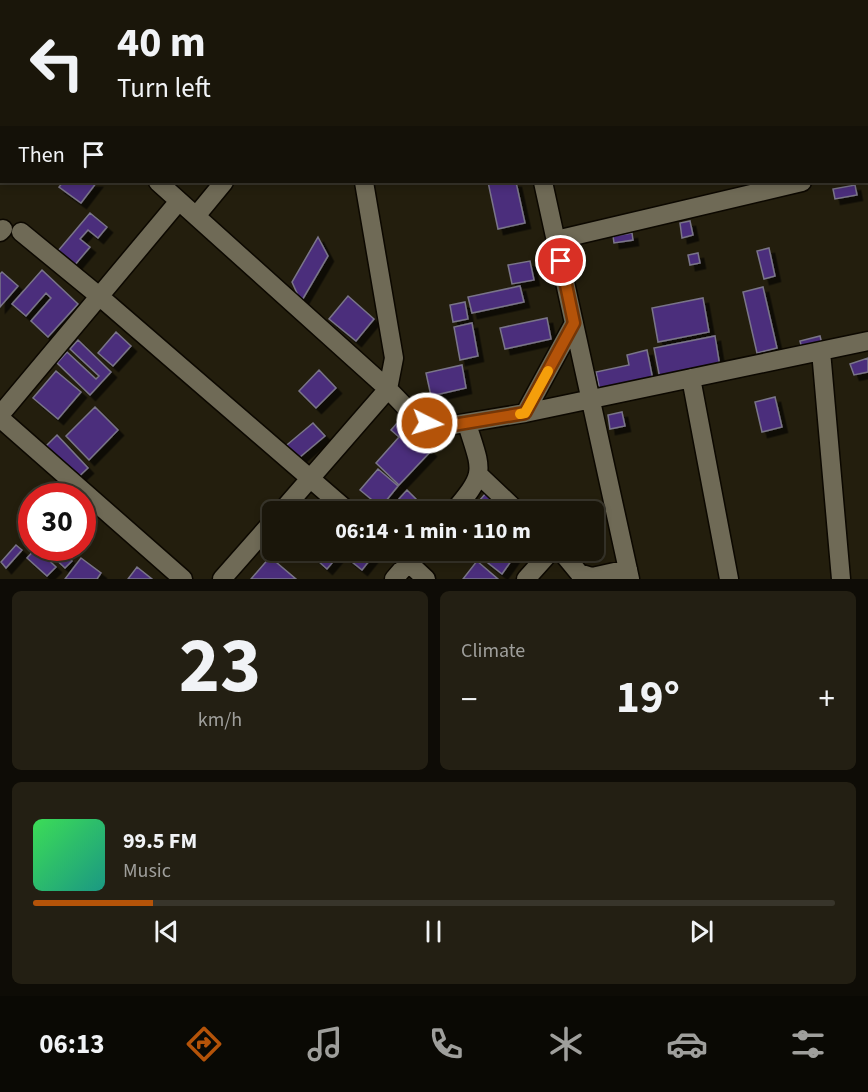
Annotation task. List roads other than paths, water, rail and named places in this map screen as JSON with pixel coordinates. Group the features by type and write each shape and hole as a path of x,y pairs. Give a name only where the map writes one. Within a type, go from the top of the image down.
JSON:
{"street":[{"path":"159,183 388,389 413,415 427,423 441,427 525,413 868,341"},
{"path":"196,216 223,183"},
{"path":"290,501 388,389 394,358 364,183"},
{"path":"543,183 629,574 592,577 579,573 569,561"},
{"path":"556,240 726,190 792,183"},
{"path":"179,201 0,416 183,579"},
{"path":"21,232 99,296 336,501"},
{"path":"525,413 574,323"},
{"path":"821,351 841,579"},
{"path":"691,378 729,579"},
{"path":"462,501 473,488 479,475 478,460 467,424"},
{"path":"479,475 506,501"},
{"path":"222,579 262,534"},
{"path":"394,579 404,561"},
{"path":"413,561 426,579"},
{"path":"526,579 542,561"}]}
